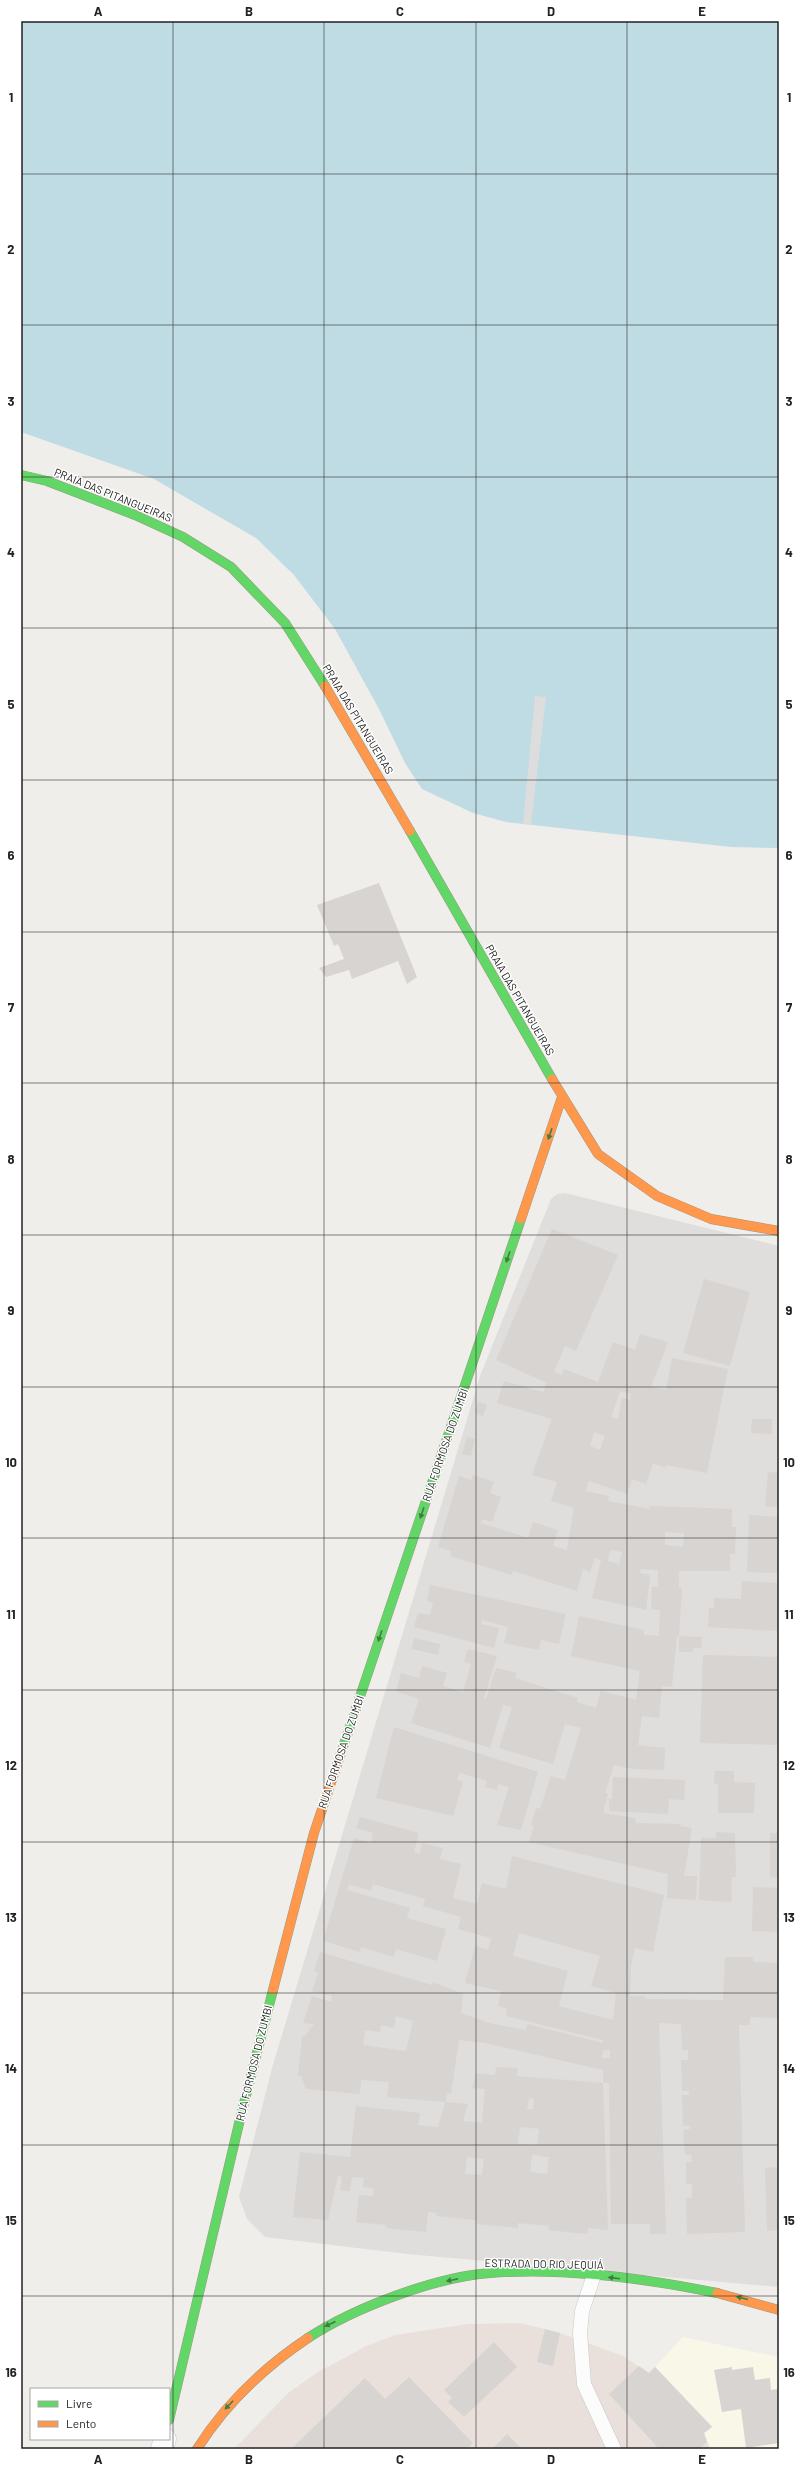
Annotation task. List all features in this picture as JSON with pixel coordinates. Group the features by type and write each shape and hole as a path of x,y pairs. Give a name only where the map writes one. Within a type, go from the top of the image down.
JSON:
{"main road":[{"name":"PRAIA DAS PITANGUEIRAS","path":"21,475 47,481 135,515 183,537 231,567 285,623 347,720 562,1097 598,1154 657,1196 711,1219 779,1231"},
{"name":"RUA FORMOSA DO ZUMBI","path":"170,2416 241,2115 314,1833 562,1097"},
{"name":"ESTRADA DO RIO JEQUIÁ","path":"197,2449 226,2407 279,2358 323,2327 376,2302 448,2281 490,2274 594,2275 674,2286 743,2298 779,2310"}],"lane":[{"path":"594,2275 582,2311 580,2333 584,2384 614,2449"}],"shaded area":[{"path":"565,1193 779,1246 779,2287 407,2254 265,2237 247,2219 239,2197 272,2068 480,1376 551,1199 557,1194"},
{"path":"521,2323 560,2333 623,2356 649,2373 655,2367 712,2427 704,2433 710,2449 234,2449 288,2393 318,2372 366,2346 395,2335 468,2324"},
{"path":"683,2337 779,2357 779,2449 710,2449 704,2433 712,2426 655,2367"}],"water":[{"path":"21,21 779,21 779,848 731,847 506,822 473,813 422,789 405,763 379,709 335,629 294,575 256,538 154,479 21,432"}],"pier":[{"path":"535,696 546,697 531,825 523,824"}],"building":[{"path":"379,883 417,977 407,984 398,961 352,979 349,970 326,977 319,968 344,959 338,944 334,946 317,905"},
{"path":"552,1229 618,1255 576,1351 565,1346 554,1372 562,1375 564,1369 598,1382 613,1342 635,1350 640,1334 668,1342 651,1387 666,1390 672,1358 728,1369 707,1473 666,1465 665,1468 653,1463 646,1484 632,1479 627,1494 589,1481 585,1491 609,1496 608,1501 650,1509 650,1506 732,1509 732,1527 736,1527 735,1554 730,1554 730,1571 679,1571 679,1588 682,1588 679,1636 677,1636 672,1687 662,1686 659,1718 642,1716 638,1745 665,1748 664,1770 633,1769 614,1765 605,1793 608,1793 603,1813 635,1818 636,1823 681,1824 680,1826 692,1828 684,1876 697,1876 696,1900 667,1898 668,1874 529,1842 534,1826 531,1825 536,1808 540,1809 551,1776 565,1780 581,1728 565,1724 553,1764 499,1748 512,1707 503,1705 490,1748 411,1723 419,1699 396,1691 401,1673 419,1678 422,1666 447,1673 443,1686 463,1692 471,1664 464,1662 468,1649 497,1656 484,1698 486,1699 496,1668 517,1673 515,1678 578,1698 577,1702 596,1708 601,1691 636,1700 640,1671 571,1656 579,1616 644,1630 644,1635 659,1636 660,1610 651,1609 652,1587 658,1587 658,1570 641,1569 640,1573 650,1575 646,1610 592,1598 601,1560 595,1558 590,1572 583,1569 577,1591 513,1571 512,1575 450,1556 451,1551 438,1547 459,1476 472,1480 473,1475 494,1482 490,1493 501,1497 492,1522 482,1519 481,1523 528,1538 533,1522 558,1530 553,1546 567,1550 574,1508 551,1501 557,1482 532,1475 552,1419 497,1403 504,1381 543,1392 547,1383 496,1360","holes":["620,1391 631,1394 630,1400 622,1398 618,1419 611,1417","594,1432 605,1436 600,1450 590,1446","665,1532 684,1533 683,1547 665,1545","610,1550 622,1552 619,1564 608,1561"]},
{"path":"704,1279 750,1292 730,1366 683,1353"},
{"path":"478,1402 487,1405 483,1416 475,1413"},
{"path":"752,1419 772,1419 772,1434 751,1433"},
{"path":"467,1437 475,1439 471,1456 462,1454"},
{"path":"768,1472 779,1473 779,1507 765,1506"},
{"path":"749,1515 779,1517 779,1573 747,1572"},
{"path":"742,1581 779,1583 779,1631 708,1627 709,1608 714,1608 714,1598 741,1599"},
{"path":"430,1585 566,1614 559,1644 541,1640 539,1650 504,1643 508,1627 482,1620 481,1624 499,1628 494,1648 414,1627 418,1613 430,1615 433,1603 427,1601"},
{"path":"679,1636 702,1637 701,1648 693,1648 693,1652 679,1652"},
{"path":"414,1638 440,1644 438,1655 412,1649"},
{"path":"703,1655 779,1657 779,1745 700,1743"},
{"path":"394,1727 538,1772 521,1830 497,1825 509,1787 498,1784 497,1790 485,1787 487,1781 460,1773 457,1780 463,1782 453,1816 376,1798"},
{"path":"715,1771 734,1771 734,1782 755,1783 754,1813 718,1813 718,1784 714,1784"},
{"path":"613,1777 685,1780 684,1800 669,1799 668,1814 609,1811 609,1799 612,1799"},
{"path":"360,1817 419,1833 414,1852 420,1854 422,1843 443,1848 440,1859 461,1864 453,1898 477,1904 482,1883 506,1889 512,1856 664,1895 653,1952 635,1948 631,1965 630,1996 645,1996 645,1999 723,2000 725,1957 753,1957 753,1962 779,1963 779,2018 750,2017 750,2025 739,2025 745,2232 687,2234 686,2198 692,2198 692,2184 686,2184 686,2162 692,2162 691,2155 685,2155 683,2130 690,2129 690,2126 683,2126 682,2095 689,2095 689,2091 682,2091 681,2060 688,2060 688,2050 682,2050 681,2024 659,2023 666,2234 650,2234 650,2224 611,2224 609,2083 603,2083 603,2070 485,2043 459,2040 451,2094 447,2093 446,2102 387,2097 389,2082 361,2080 360,2094 306,2089 301,2076 298,2076 302,2036 305,2036 314,2024 303,2023 312,1996 331,2002 332,1996 312,1991 318,1972 314,1971 320,1952 432,1985 433,1982 463,1994 461,2013 489,2023 526,2030 527,2024 603,2043 603,2040 506,2016 507,2008 498,2006 501,1991 465,1983 475,1946 488,1950 491,1938 458,1929 461,1917 423,1906 425,1899 373,1884 371,1891 349,1884 347,1890 410,1908 407,1918 446,1929 437,1961 396,1949 394,1957 361,1947 360,1952 323,1941 354,1838 371,1843 373,1833 356,1828","holes":["519,1933 600,1956 591,1986 616,1993 613,2020 559,2006 568,1971 513,1956","396,2016 413,2021 406,2051 363,2045 365,2030 380,2032 381,2025 394,2028","603,2050 610,2050 610,2058 602,2058"]},
{"path":"716,1832 735,1833 736,1877 732,1877 731,1902 699,1900 701,1838 716,1838"},
{"path":"770,1833 779,1833 779,1878 770,1877"},
{"path":"753,1887 779,1888 779,1932 752,1931"},
{"path":"496,2067 518,2068 517,2076 603,2083 608,2230 588,2228 587,2234 548,2230 549,2226 518,2223 518,2228 477,2224 477,2220 436,2216 437,2213 428,2212 426,2232 386,2228 386,2225 356,2222 359,2195 373,2196 374,2188 363,2187 364,2178 352,2177 350,2191 340,2190 342,2177 338,2176 328,2220 293,2217 300,2152 350,2157 356,2106 420,2113 418,2125 438,2127 445,2102 468,2104 463,2121 482,2123 485,2089 472,2088 476,2073 495,2075","holes":["529,2098 534,2099 533,2109 527,2109","520,2127 539,2129 537,2145 518,2144","532,2155 549,2157 547,2174 530,2172","467,2157 484,2159 482,2175 465,2174"]},
{"path":"779,2167 779,2230 767,2231 765,2168"},
{"path":"545,2329 560,2333 553,2366 537,2362"},
{"path":"494,2342 517,2367 464,2417 448,2402 452,2398 444,2390"},
{"path":"639,2366 649,2373 655,2367 712,2427 704,2433 707,2442 699,2449 659,2449 609,2394"},
{"path":"732,2367 732,2370 753,2367 755,2380 770,2378 771,2390 779,2389 779,2443 746,2448 741,2409 722,2412 714,2370"},
{"path":"409,2377 473,2443 467,2449 291,2449 365,2378 385,2399"},
{"path":"507,2434 522,2449 492,2449"}],"traffic: fast":[{"path":"21,475 47,481 135,515 183,537 231,567 285,623 325,686"},
{"path":"410,831 552,1079"},
{"path":"343,1747 521,1219"},
{"path":"170,2416 241,2115 273,1990"},
{"path":"308,2338 371,2305 420,2287 468,2276 490,2273 547,2271 604,2275 633,2278 717,2293"}],"traffic: slow":[{"path":"325,686 410,831"},
{"path":"552,1079 598,1154 657,1196 711,1219 779,1231"},
{"path":"521,1219 562,1097"},
{"path":"273,1990 314,1833 343,1747"},
{"path":"717,2293 779,2310"},
{"path":"197,2449 220,2416 246,2388 261,2374 308,2338"}]}
